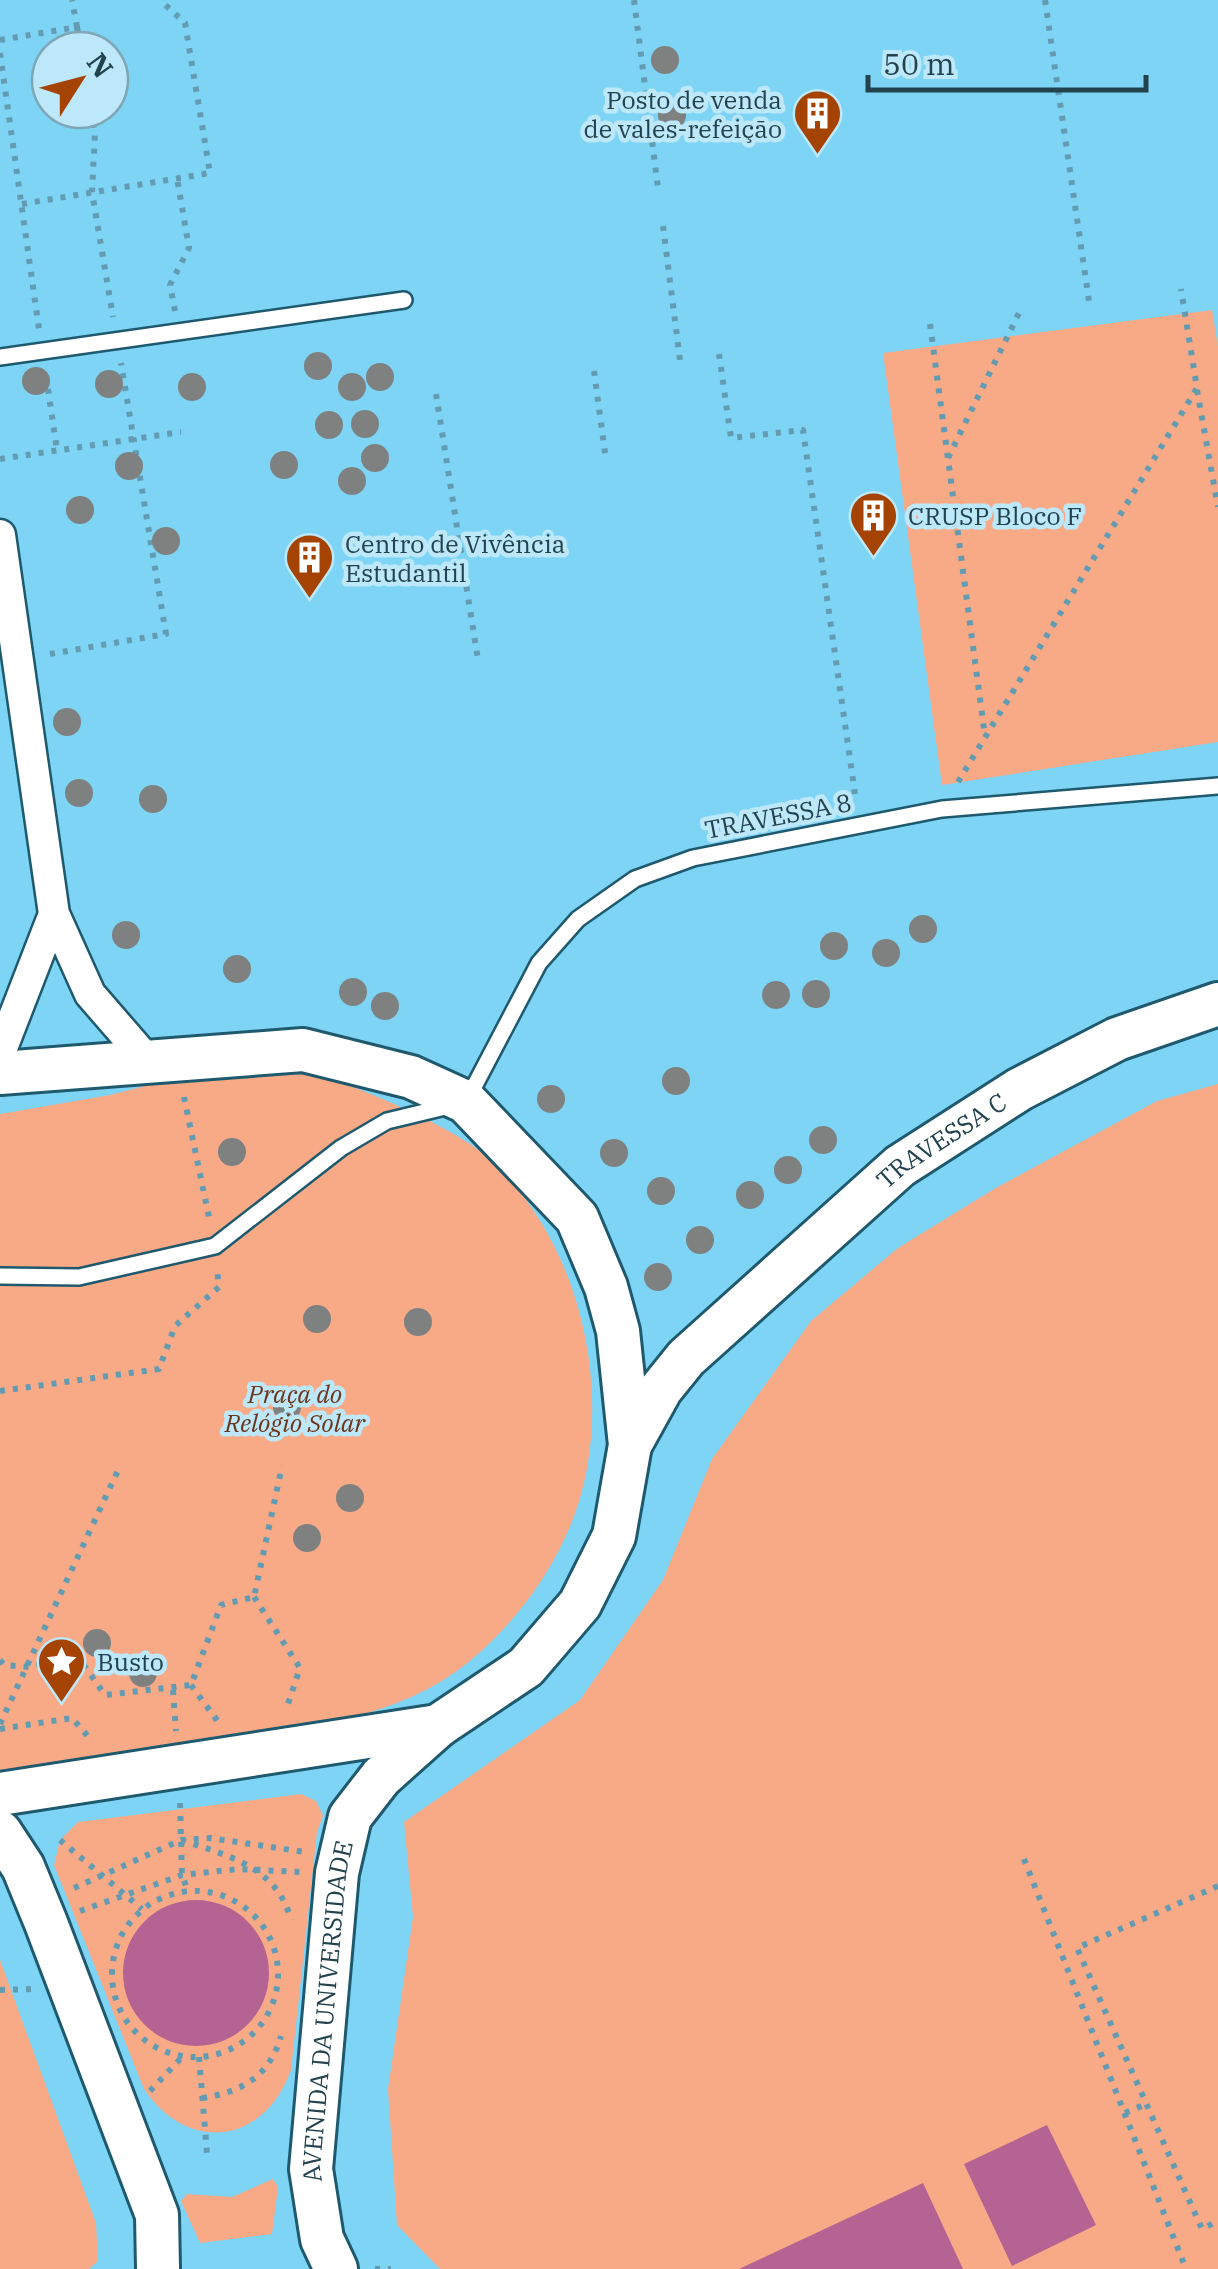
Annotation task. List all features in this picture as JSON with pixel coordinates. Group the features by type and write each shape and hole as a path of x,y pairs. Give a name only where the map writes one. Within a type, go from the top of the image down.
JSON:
{"street":[{"path":"0,535 54,914 90,994 162,1060"},
{"path":"0,1053 54,914"},
{"name":"TRAVESSA C","path":"630,1446 661,1389 704,1340 900,1166 1020,1089 1101,1047 1218,1004"},
{"path":"0,1074 303,1050 410,1077 466,1102 577,1218 606,1287 618,1331 630,1446 614,1536 580,1604 526,1666 438,1726 0,1794"},
{"path":"618,1331 662,1346 704,1340"},
{"name":"AVENIDA DA UNIVERSIDADE","path":"336,2269 322,2239 311,2170 337,1872 350,1816 381,1777 438,1726"},
{"path":"0,1832 22,1867 46,1922 157,2215 158,2269"}],"lane":[{"path":"0,357 404,300"},
{"name":"TRAVESSA 8","path":"466,1102 539,963 578,918 634,878 693,858 942,809 1218,786"},
{"path":"0,1276 80,1277 216,1246 340,1148 388,1120 466,1102"}],"path":[{"path":"72,0 78,30"},
{"path":"22,204 210,173 184,24 160,0"},
{"path":"634,0 658,188"},
{"path":"1044,0 1089,302"},
{"path":"0,40 77,27"},
{"path":"0,52 56,450"},
{"path":"18,659 166,634 92,192 91,130"},
{"path":"178,178 189,248 170,285 179,332"},
{"path":"663,226 680,360"},
{"path":"1181,289 1218,507"},
{"path":"947,458 1020,311"},
{"path":"930,324 985,738"},
{"path":"719,354 732,438 803,430 858,808"},
{"path":"594,371 606,460"},
{"path":"972,789 952,791 1197,388"},
{"path":"436,394 478,660"},
{"path":"0,459 181,432"},
{"path":"0,1391 159,1370 175,1326 219,1287 216,1246 162,1060"},
{"path":"0,1727 120,1466"},
{"path":"274,1752 300,1668 254,1597 282,1466"},
{"path":"0,1660 4,1665 29,1667 78,1656 105,1696 191,1685 221,1605 254,1597"},
{"path":"0,1727 72,1718 120,1776"},
{"path":"46,1922 60,1894 181,1840 210,1838 304,1852 337,1872"},
{"path":"60,1840 142,1909"},
{"path":"181,1840 260,1872 286,1902 292,1940"},
{"path":"1024,1859 1186,2269"},
{"path":"46,1922 182,1875 238,1869 337,1872"},
{"path":"1218,1886 1077,1948 1202,2229 1218,2222"},
{"path":"188,1891 216,1893 241,1904 262,1924 274,1948 278,1976 274,2000 263,2023 224,2052 199,2057 160,2049 140,2036 115,1996 116,1949 142,1909 164,1896 188,1891"},
{"path":"202,2098 230,2094 259,2077 276,2052 282,2032"},
{"path":"199,2057 207,2153"},
{"path":"1125,2114 1146,2104"},
{"path":"374,2269 384,2265 391,2269"}],"shaded area":[{"path":"0,0 1218,0 1218,2269 0,2269"},
{"path":"196,1900 224,1905 248,1921 264,1945 269,1973 264,2001 248,2025 224,2041 196,2046 168,2041 144,2025 128,2001 123,1973 128,1945 144,1921 168,1905"},
{"path":"1047,2125 1096,2225 1012,2266 964,2164"},
{"path":"923,2183 963,2269 739,2269"}],"green space":[{"path":"1212,310 1218,347 1218,742 942,785 883,353"},
{"name":"Praça do Relógio Solar","path":"227,1065 310,1073 374,1095 465,1141 512,1182 538,1217 558,1255 585,1338 592,1426 581,1494 561,1546 516,1615 478,1654 443,1680 405,1700 322,1724 149,1747 0,1775 0,1114 110,1095"},
{"path":"1218,1084 1218,2269 440,2269 397,2225 388,2089 413,1917 404,1822 580,1700 663,1580 712,1459 811,1321 898,1248 994,1189 1157,1101"},
{"path":"301,1794 316,1801 323,1816 317,1832 291,2070 279,2095 263,2114 224,2132 203,2131 182,2124 162,2110 144,2089 54,1865 60,1840 78,1822"},
{"path":"0,1960 96,2223 98,2261 89,2269 0,2269"},
{"path":"273,2179 278,2187 272,2234 200,2243 181,2201 187,2194 232,2197"}],"place":[{"name":"Posto de venda de vales-refeição","path":"817,156"},
{"name":"CRUSP Bloco F","path":"873,558"},
{"name":"Centro de Vivência Estudantil","path":"310,600"},
{"name":"Busto","path":"62,1704"}]}
